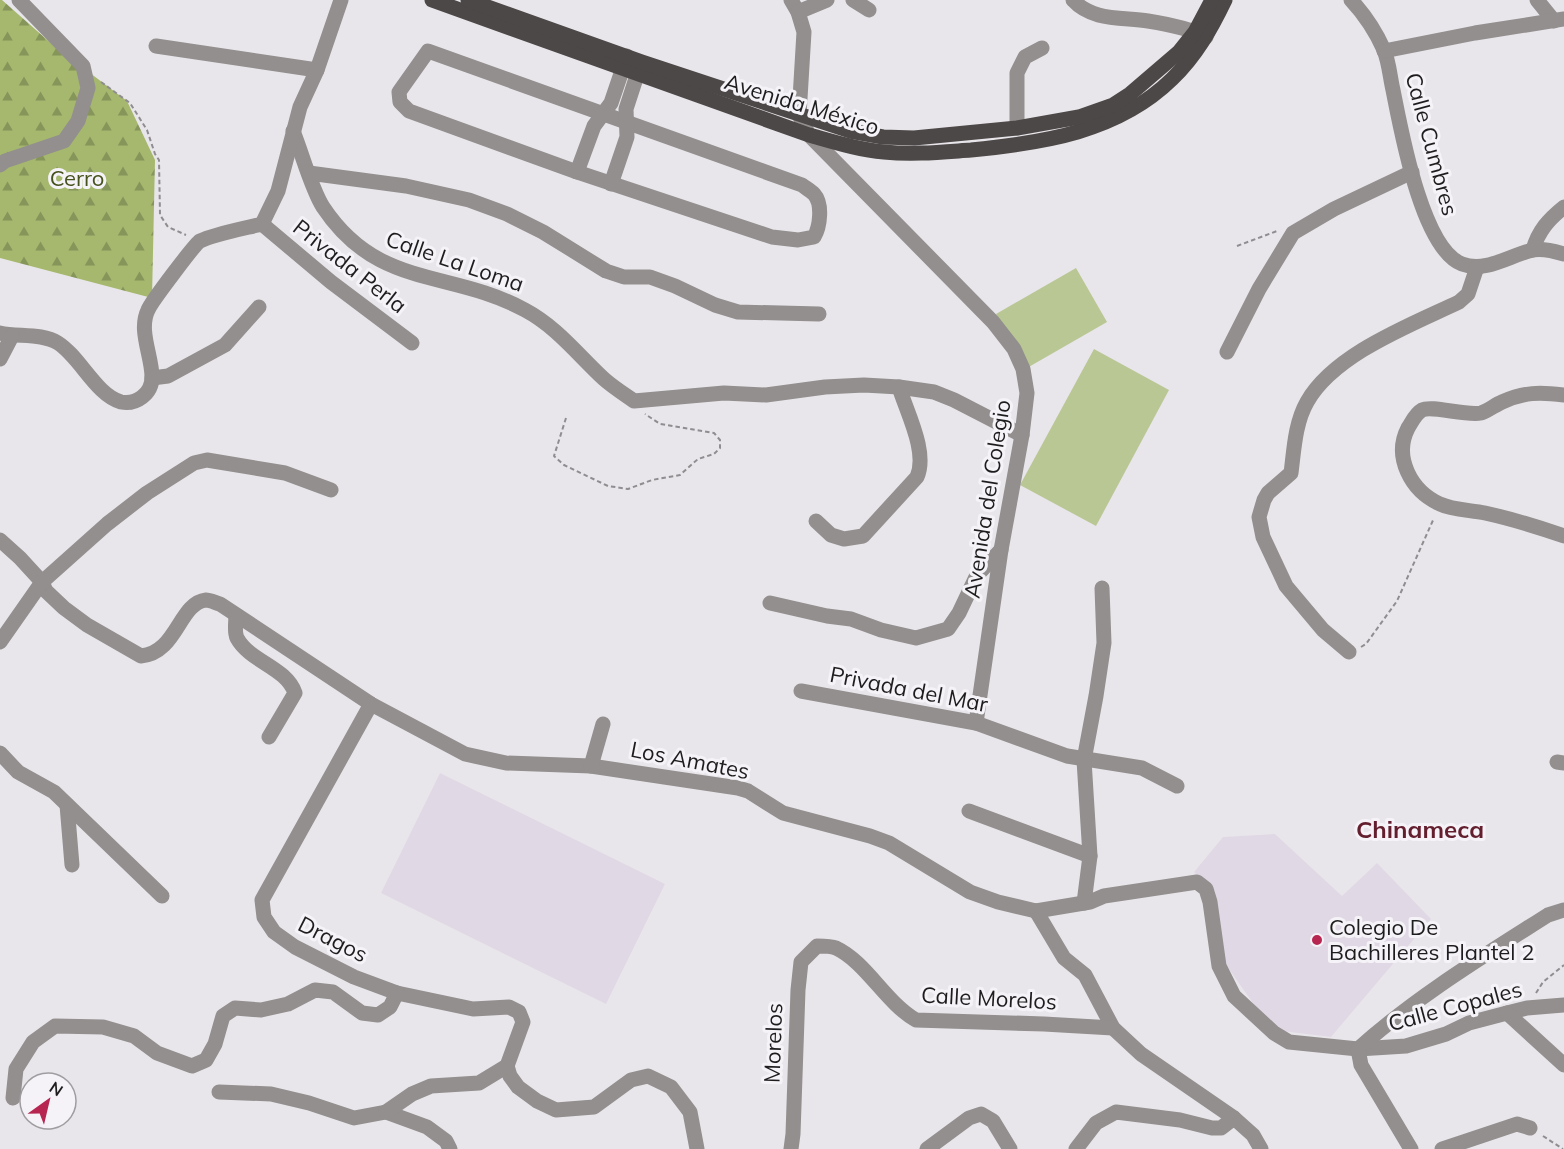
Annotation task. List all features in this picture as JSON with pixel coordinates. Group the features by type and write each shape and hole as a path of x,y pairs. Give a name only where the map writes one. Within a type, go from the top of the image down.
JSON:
{"main road":[{"name":"Avenida México","path":"432,0 632,65 850,131 883,137 914,138 1017,128 1079,117 1113,105 1130,94 1201,34 1225,0"},
{"name":"Avenida México","path":"468,0 809,135 849,146 883,152 916,154 1017,145 1087,131 1120,116 1149,99 1190,61 1212,0"}],"street":[{"path":"0,165 64,141 78,121 85,105 88,88 83,66 19,0"},
{"path":"0,359 6,335 45,338 58,343 108,395 120,402 132,403 143,398 152,378 145,331 147,311 199,242 262,224 278,191 300,107 341,0"},
{"path":"799,115 804,32 795,6 827,0"},
{"path":"853,0 869,10"},
{"path":"1073,0 1079,7 1108,18 1147,21 1201,34"},
{"name":"Calle Cumbres","path":"1351,0 1362,12 1384,51 1412,172 1429,225 1439,243 1454,261 1465,266 1478,267"},
{"path":"1537,0 1559,20"},
{"path":"1384,51 1559,20"},
{"path":"156,45 316,70"},
{"path":"1017,128 1017,73 1025,57 1042,48"},
{"path":"428,51 626,123 802,185 815,195 819,203 819,229 814,237 798,240 772,237 577,172 409,111 400,102 399,92 428,51"},
{"path":"577,172 594,126 611,103 632,65"},
{"path":"612,184 627,137 626,109 632,65"},
{"name":"Avenida del Colegio","path":"799,115 809,135 993,322 1014,349 1023,369 1027,393 1022,435 1001,550 976,723"},
{"name":"Calle La Loma","path":"293,131 322,205 344,235 369,255 403,271 495,296 526,310 557,332 606,381 634,400"},
{"path":"1227,352 1258,289 1293,233 1334,209 1412,172"},
{"path":"309,173 406,186 469,200 507,214 543,232 606,271 624,277 650,277 715,305 738,312 819,314"},
{"path":"1533,250 1537,237 1551,218 1564,207"},
{"name":"Privada Perla","path":"262,224 331,282 412,343"},
{"path":"1349,652 1323,630 1286,586 1263,537 1259,517 1268,493 1291,473 1296,435 1307,402 1326,377 1377,341 1459,303 1467,294 1478,267 1533,250 1548,249 1564,254"},
{"path":"152,378 168,376 225,345 259,307"},
{"path":"634,400 724,393 766,394 864,385 899,387 934,392 1022,435"},
{"path":"816,521 831,535 844,539 863,536 917,477 921,467 920,452 899,387"},
{"path":"1564,395 1540,392 1521,395 1483,412 1458,413 1430,408 1414,418 1401,446 1403,462 1413,480 1440,504 1526,523 1564,536"},
{"path":"0,642 42,582 107,524 147,493 194,463 207,460 285,472 331,490"},
{"path":"0,540 42,582"},
{"path":"770,603 851,619 881,630 916,638 948,629 959,613 977,575 1001,550"},
{"name":"Los Amates","path":"42,582 46,591 87,625 141,656 152,655 162,648 194,605 207,600 220,604 371,704 465,754 506,763 591,766 748,791 783,813 889,843 970,892 998,902 1036,911 1084,903 1104,896 1197,882 1206,889 1219,966 1234,996 1274,1033 1289,1042 1338,1045"},
{"path":"1084,903 1090,856 1084,760 1104,643 1102,588"},
{"path":"236,615 236,636 245,647 291,682 295,693 269,737"},
{"name":"Privada del Mar","path":"801,691 976,723 1067,756 1142,768 1177,786"},
{"name":"Dragos","path":"371,704 262,900 264,917 274,933 295,947 354,976 397,993 473,1009 509,1007 519,1012 523,1022 507,1066"},
{"path":"591,766 603,724"},
{"path":"0,753 18,772 54,792 162,896"},
{"path":"67,805 72,865"},
{"path":"969,811 1090,856"},
{"path":"1411,1149 1360,1065 1358,1049 1384,1025 1444,981 1548,915 1564,910"},
{"path":"1036,911 1064,958 1085,975 1113,1028 1141,1054 1234,1118 1253,1135 1262,1149"},
{"name":"Calle Morelos","path":"817,946 835,947 857,964 903,1012 916,1020 1113,1028"},
{"name":"Morelos","path":"791,1149 801,962 817,946"},
{"path":"13,1098 16,1069 33,1041 55,1026 103,1027 134,1036 157,1053 192,1066 206,1060 215,1044 223,1016 235,1008 261,1010 288,1004 315,990 333,992 362,1013 378,1015 390,1007 397,993"},
{"name":"Calle Copales","path":"1338,1045 1358,1049 1406,1046 1446,1034 1469,1023 1507,1013 1527,1008 1564,1005"},
{"path":"1507,1013 1564,1065"},
{"path":"219,1092 271,1094 309,1103 354,1118 387,1112 412,1094 431,1086 479,1083 507,1066 518,1088 556,1110 594,1107 631,1080 648,1076 671,1087 690,1112 697,1149"},
{"path":"387,1112 427,1127 446,1141 450,1149"},
{"path":"1076,1149 1096,1123 1116,1112 1180,1120 1212,1128 1221,1128 1234,1118"},
{"path":"927,1149 969,1118 981,1114 993,1121 1010,1149"},
{"path":"1442,1149 1517,1124 1530,1128"}],"path":[{"path":"83,66 130,103 147,130 159,160 160,215 168,226 199,242"},
{"path":"566,418 554,456 564,465 608,486 628,489 652,480 680,475 698,459 714,454 720,448 720,440 714,433 660,424 647,417 634,400"},
{"path":"1349,652 1366,644 1397,601 1440,504"},
{"path":"1527,1008 1543,982 1564,965"},
{"path":"1530,1128 1563,1149"}],"shaded area":[{"path":"440,773 665,884 606,1004 381,893"},
{"name":"Colegio De Bachilleres Plantel 2","path":"1275,834 1342,896 1377,863 1431,919 1331,1037 1282,1031 1255,1006 1224,962 1212,890 1194,872 1223,837"}],"green space":[{"name":"Cerro","path":"0,0 53,45 127,101 155,160 152,298 0,258"},
{"path":"1076,268 1107,322 1027,368 996,314"},
{"path":"1094,349 1169,390 1096,526 1020,485"}],"place":[{"name":"Colegio De Bachilleres Plantel 2","path":"1317,940"}],"district":[{"name":"Chinameca","path":"1420,829"}]}
